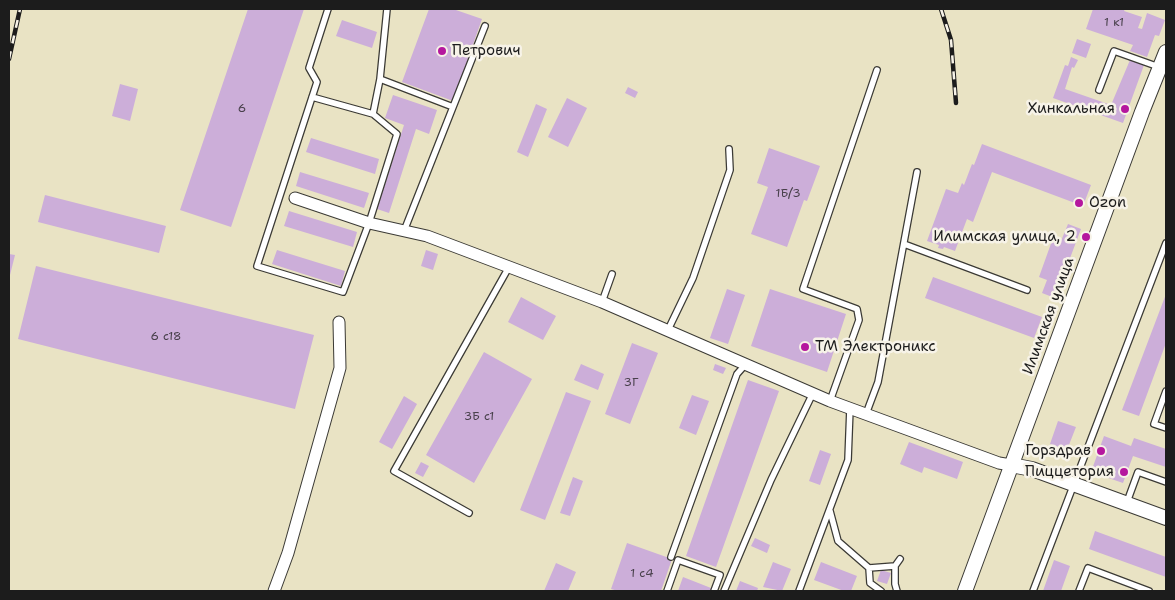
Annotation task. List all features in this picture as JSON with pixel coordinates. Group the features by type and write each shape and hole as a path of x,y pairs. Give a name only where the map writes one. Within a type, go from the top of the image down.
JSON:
{"street":[{"name":"Илимская улица","path":"965,591 1166,52"},
{"path":"295,198 369,223 427,236 602,302 667,332 830,401 999,463 1032,469 1166,518"},
{"path":"274,591 288,553 340,368 339,322"}],"lane":[{"path":"312,97 373,114 396,134 369,223 343,292 257,266 312,97 317,82 309,68 328,9"},
{"path":"373,114 380,79 387,9"},
{"path":"404,231 485,26"},
{"path":"1099,90 1114,51 1160,67"},
{"path":"830,401 859,320 857,309 803,289 877,70"},
{"path":"380,79 453,107"},
{"path":"667,332 693,278 727,179 730,170 729,149"},
{"path":"866,414 878,382 918,172"},
{"path":"1033,591 1166,243"},
{"path":"904,244 1027,290"},
{"path":"469,513 394,471 509,267"},
{"path":"602,302 612,274"},
{"path":"671,557 737,374 745,365"},
{"path":"1166,391 1154,424 1166,428"},
{"path":"724,591 771,480 813,393"},
{"path":"798,591 848,460 850,408"},
{"path":"1126,503 1138,472 1166,482"},
{"path":"829,509 832,528 838,541 848,552 869,568 895,566"},
{"path":"897,591 895,566 900,559"},
{"path":"667,591 678,560 720,575 714,591"},
{"path":"869,568 870,583 881,591"},
{"path":"1079,591 1088,568 1150,591"}],"building":[{"path":"248,9 304,9 231,227 180,210"},
{"name":"Петрович","path":"429,9 453,9 482,19 453,101 402,82"},
{"path":"1093,9 1125,9 1124,11 1142,17 1138,28 1142,29 1147,13 1165,20 1159,36 1155,35 1147,57 1130,51 1133,45 1086,29"},
{"path":"342,20 377,32 372,48 336,36"},
{"path":"1077,39 1091,44 1086,58 1072,53"},
{"path":"1071,57 1078,60 1074,68 1072,67 1065,89 1111,105 1130,60 1144,65 1123,123 1053,98 1065,65 1068,66"},
{"path":"120,84 138,89 130,121 112,116"},
{"path":"628,87 638,92 635,98 625,93"},
{"path":"393,95 437,110 429,134 416,129 389,213 377,209 404,125 385,118"},
{"path":"567,98 587,108 568,147 548,137"},
{"path":"536,104 547,109 528,157 517,152"},
{"path":"311,138 379,159 375,174 306,152"},
{"path":"982,144 1091,185 1083,206 992,172 973,222 967,219 955,251 944,247 943,249 938,248 939,245 927,241 946,189 958,193 962,183 964,185 972,164 974,165"},
{"path":"769,148 820,166 807,201 804,200 787,247 751,234 768,187 757,183"},
{"path":"300,172 369,193 364,208 296,186"},
{"path":"45,195 166,226 159,253 38,222"},
{"path":"289,211 357,232 353,247 284,226"},
{"path":"1068,224 1081,229 1055,298 1042,293 1047,280 1039,277 1053,238 1061,241"},
{"path":"277,250 345,271 341,286 272,264"},
{"path":"426,250 438,254 433,270 421,266"},
{"path":"9,254 15,255 9,279"},
{"path":"36,266 314,335 295,409 18,339"},
{"path":"933,277 1042,317 1034,338 925,298"},
{"path":"727,289 745,295 728,344 710,338"},
{"path":"770,289 846,314 827,372 751,346"},
{"path":"1166,294 1166,343 1139,416 1122,410"},
{"path":"521,297 556,316 543,340 508,322"},
{"path":"632,343 658,353 630,424 605,414"},
{"path":"484,352 532,379 474,483 426,455"},
{"path":"581,364 604,374 598,390 574,380"},
{"path":"715,364 726,368 723,374 713,370"},
{"path":"748,380 779,391 716,567 686,556"},
{"path":"566,392 591,401 545,520 520,510"},
{"path":"692,395 709,401 696,435 679,428"},
{"path":"404,396 417,404 392,449 379,442"},
{"path":"1058,421 1076,427 1067,450 1050,444"},
{"path":"1104,436 1131,446 1134,438 1166,449 1166,467 1133,456 1123,483 1091,472"},
{"path":"909,442 963,462 957,479 924,467 922,473 900,464"},
{"path":"820,450 831,454 820,485 809,481"},
{"path":"421,462 429,466 423,477 415,473"},
{"path":"573,477 583,481 570,516 560,513"},
{"path":"1095,531 1166,557 1166,577 1089,549"},
{"path":"755,538 770,545 767,553 751,546"},
{"path":"627,543 672,559 661,591 618,591 611,589"},
{"path":"1054,560 1070,566 1061,591 1043,591"},
{"path":"773,562 791,569 782,591 763,587"},
{"path":"821,562 857,576 851,591 844,591 814,580"},
{"path":"556,563 576,572 568,591 544,591"},
{"path":"881,570 891,573 887,584 877,581"},
{"path":"683,577 711,588 710,591 678,591"},
{"path":"740,581 758,588 757,591 736,591"}],"railway":[{"path":"9,59 20,9"},
{"path":"941,9 951,40 956,103"}],"place":[{"name":"Петрович","path":"442,51"},
{"name":"Хинкальная","path":"1125,109"},
{"name":"Ozon","path":"1079,203"},
{"name":"Илимская улица, 2","path":"1086,237"},
{"name":"ТМ Электроникс","path":"805,347"},
{"name":"Горздрав","path":"1101,451"},
{"name":"Пиццетория","path":"1124,472"}]}
